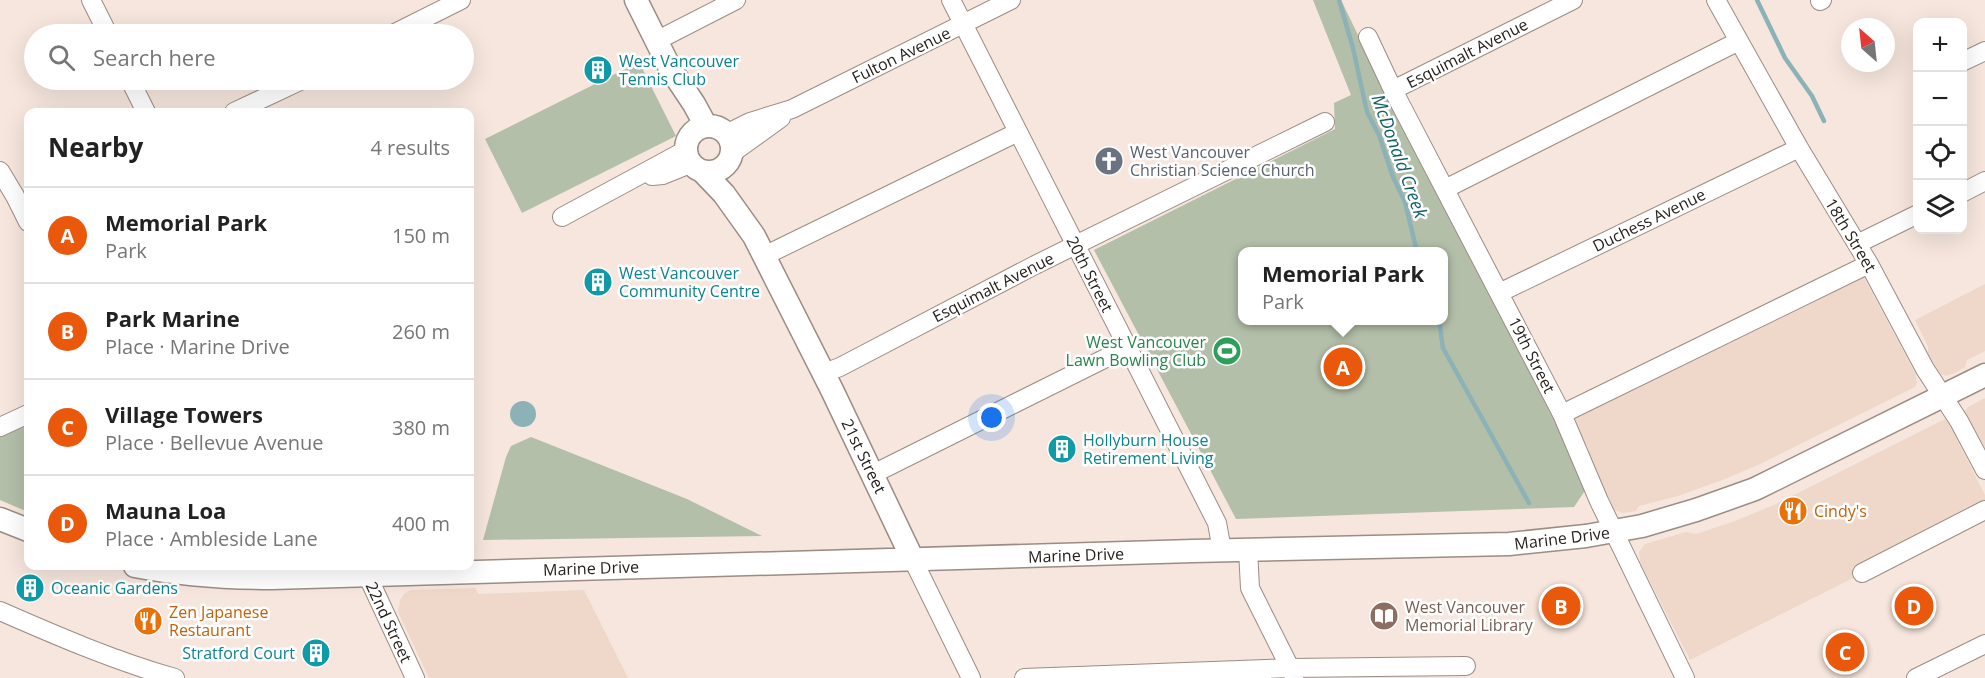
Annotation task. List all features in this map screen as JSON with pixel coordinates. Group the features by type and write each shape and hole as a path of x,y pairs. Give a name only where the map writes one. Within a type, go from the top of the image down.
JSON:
{"main road":[{"name":"21st Street","path":"636,0 670,68 694,104 707,150 736,188 759,246 824,373 913,560"},
{"name":"Marine Drive","path":"474,568 913,560 1509,544 1613,532 1633,529 1696,510 1755,489 1985,375"},
{"path":"0,519 24,528"},
{"name":"Marine Drive","path":"156,570 222,578 365,570"}],"street":[{"path":"91,0 103,24"},
{"path":"413,24 461,0"},
{"path":"656,41 736,0"},
{"name":"20th Street","path":"951,0 1217,523 1222,550"},
{"name":"Fulton Avenue","path":"562,217 641,176 707,150 792,109 1011,0"},
{"name":"Esquimalt Avenue","path":"1393,90 1573,0"},
{"name":"18th Street","path":"1716,0 1799,148 1869,264 1924,369 1943,397 1978,438 1985,470"},
{"name":"19th Street","path":"1368,37 1393,90 1562,414 1613,532 1685,678"},
{"path":"1445,189 1739,41"},
{"path":"1967,60 1985,51"},
{"path":"135,90 144,108"},
{"path":"242,108 281,90"},
{"name":"Esquimalt Avenue","path":"824,373 840,367 1075,245 1325,122"},
{"path":"759,246 1018,132"},
{"name":"Duchess Avenue","path":"1499,293 1799,148"},
{"path":"0,171 24,214"},
{"path":"1967,190 1985,181"},
{"path":"1857,244 1913,216"},
{"path":"1562,414 1869,264"},
{"path":"873,474 1128,347"},
{"path":"0,428 24,416"},
{"path":"1862,573 1985,510"},
{"path":"1248,550 1250,588 1293,673"},
{"name":"21st Street","path":"913,560 971,678"},
{"name":"22nd Street","path":"365,570 415,678"},
{"path":"0,611 73,642 175,678"},
{"path":"1916,678 1985,644"},
{"path":"1024,678 1293,673 1466,666"}],"shaded area":[{"path":"1862,274 1915,373 1917,383 1915,387 1725,479 1678,496 1639,506 1636,511 1623,513 1614,510 1587,459 1589,450 1575,423 1576,417"},
{"path":"1985,284 1985,351 1967,360 1965,367 1955,373 1946,376 1940,374 1928,353 1928,346 1915,320"},
{"path":"1985,398 1985,462 1964,412 1968,407"},
{"path":"1945,419 1949,420 1957,432 1956,438 1985,495 1985,512 1690,660 1640,562 1639,552 1645,544 1686,532 1696,534 1776,504"},
{"path":"475,588 479,594 584,590 628,678 429,678 398,612 400,600 410,590"}],"green space":[{"path":"1313,0 1341,0 1390,101 1590,483 1574,507 1236,519 1094,250 1335,129 1334,103 1351,95"},
{"path":"639,62 676,136 522,213 485,139"},
{"path":"24,424 24,510 0,500 0,435"},
{"path":"531,437 687,499 762,536 483,540 511,446"}],"water":[{"path":"523,401 532,405 536,414 532,423 523,427 514,423 510,414 514,405"}],"waterway":[{"name":"McDonald Creek","path":"1339,0 1353,48 1367,112 1379,135 1393,177 1405,202 1416,247"},
{"path":"1757,0 1785,58 1812,96 1824,121"},
{"name":"McDonald Creek","path":"1440,325 1443,348 1529,503"}],"place":[{"name":"West Vancouver Tennis Club","path":"598,70"},
{"name":"West Vancouver Christian Science Church","path":"1109,161"},
{"name":"West Vancouver Community Centre","path":"598,282"},
{"name":"West Vancouver Lawn Bowling Club","path":"1227,351"},
{"name":"Memorial Park","path":"1343,367"},
{"name":"Hollyburn House Retirement Living","path":"1062,449"},
{"name":"Cindy's","path":"1793,511"},
{"name":"Oceanic Gardens","path":"30,588"},
{"name":"Park Marine","path":"1561,606"},
{"name":"Mauna Loa","path":"1914,606"},
{"name":"West Vancouver Memorial Library","path":"1384,616"},
{"name":"Zen Japanese Restaurant","path":"148,621"},
{"name":"Village Towers","path":"1845,652"},
{"name":"Stratford Court","path":"316,653"}]}
